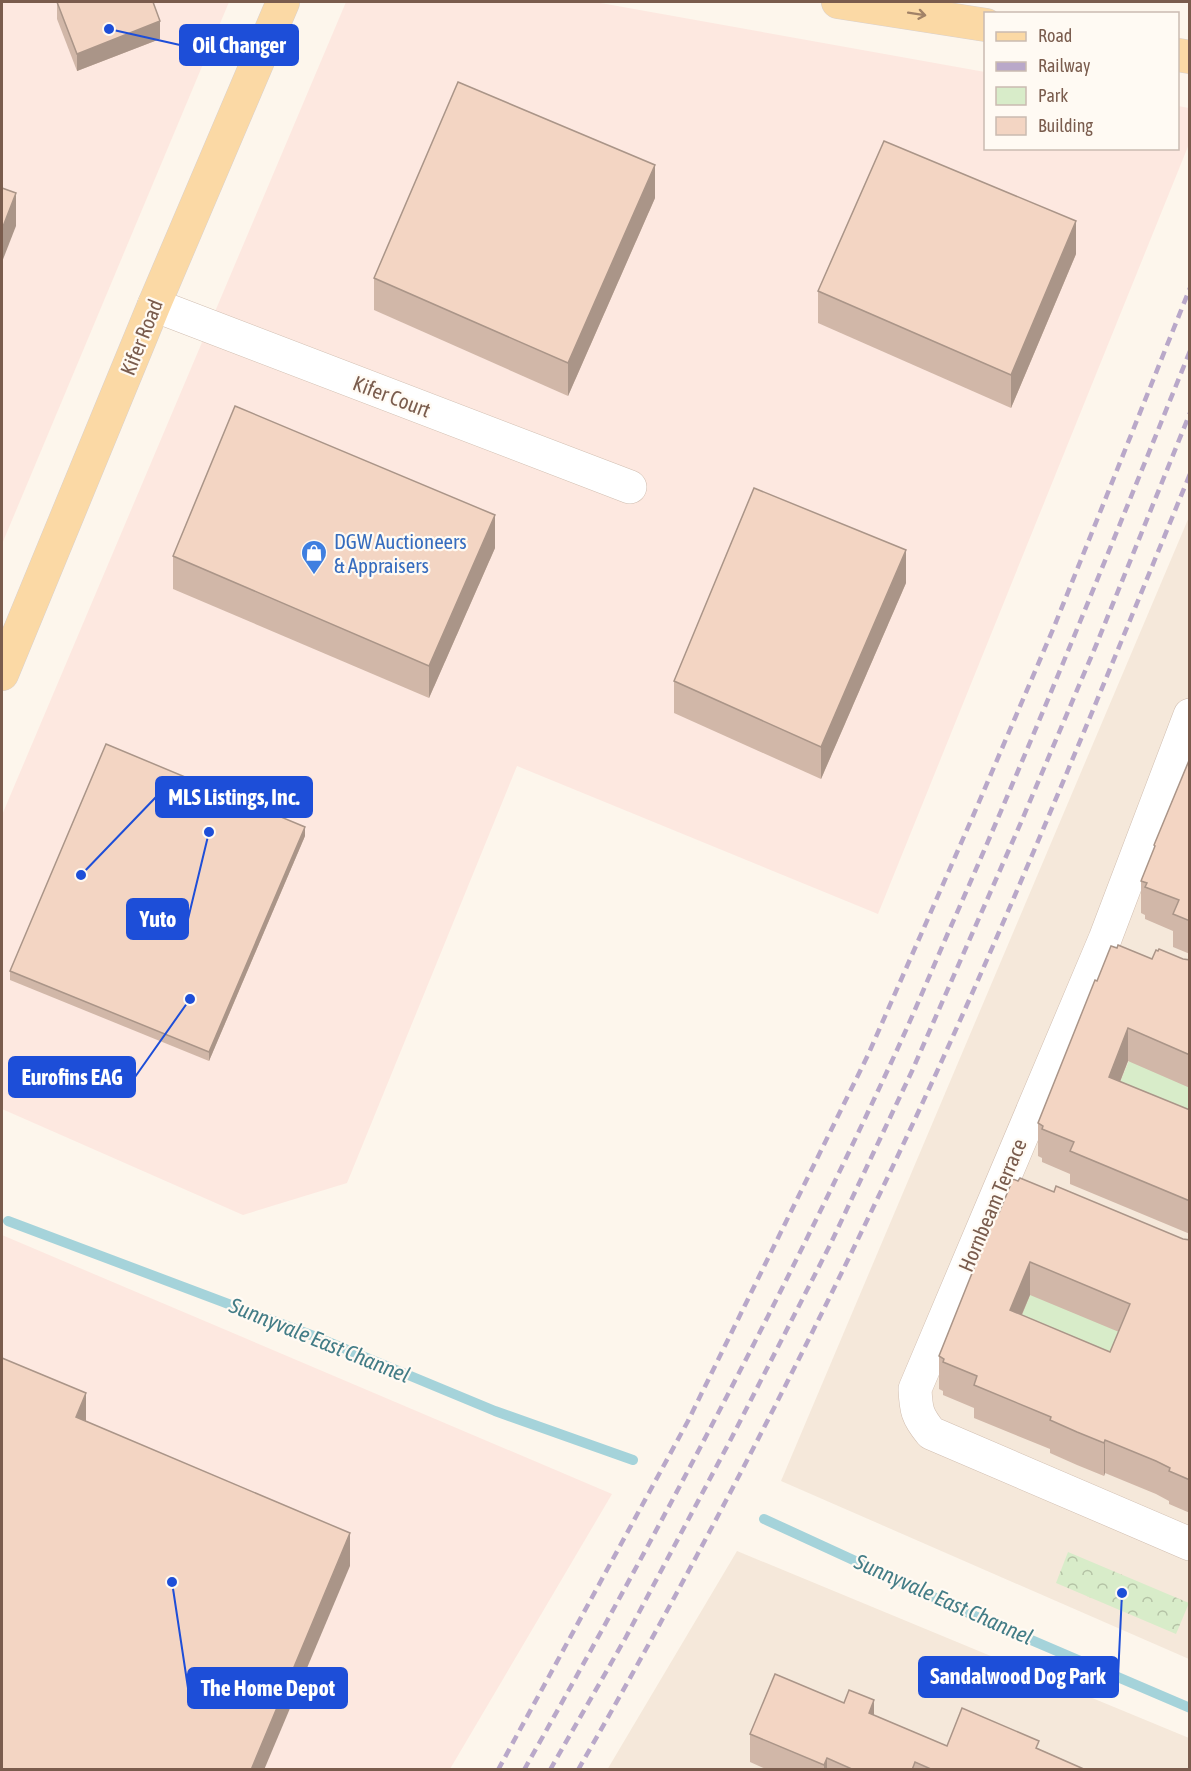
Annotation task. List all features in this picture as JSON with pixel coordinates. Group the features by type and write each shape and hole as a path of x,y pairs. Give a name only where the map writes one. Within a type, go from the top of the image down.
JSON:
{"main road":[{"name":"Kifer Road","path":"2,674 154,305 283,2"},
{"path":"838,2 984,25"}],"street":[{"name":"Kifer Court","path":"154,305 630,487"},
{"name":"Hornbeam Terrace","path":"1190,715 1105,939 915,1389 920,1419 931,1433 1190,1544"},
{"path":"1105,939 1137,952"},
{"path":"1003,1176 1036,1190"}],"shaded area":[{"path":"2,2 229,2 2,544"},
{"path":"346,2 595,2 984,72 984,150 1179,150 1179,106 1189,108 1189,144 878,914 517,766 347,1183 243,1215 2,1109 2,815"},
{"path":"1189,517 1189,1659 781,1481"},
{"path":"2,1235 612,1494 450,1769 2,1769"},
{"path":"737,1551 1189,1738 1189,1769 607,1770"}],"green space":[{"path":"1133,1051 1189,1074 1189,1156 1104,1120"},
{"path":"1034,1284 1135,1325 1124,1388 1005,1353"},
{"path":"1068,1552 1189,1603 1176,1634 1056,1583"}],"building":[{"path":"57,2 153,2 160,21 77,54"},
{"path":"458,82 655,165 568,363 374,278"},
{"path":"884,141 1076,221 1011,375 818,291"},
{"path":"2,188 16,193 2,229"},
{"path":"235,406 495,515 429,666 173,556"},
{"path":"754,488 906,550 821,747 674,681"},
{"path":"106,744 305,827 209,1052 10,971"},
{"path":"1190,758 1190,921 1173,914 1179,900 1145,887 1147,883 1141,881"},
{"path":"1118,945 1152,959 1156,950 1159,949 1190,960 1190,1055 1128,1028 1109,1077 1190,1110 1190,1201 1070,1151 1074,1142 1042,1129 1043,1126 1038,1123 1095,980 1097,981 1111,946 1117,948"},
{"path":"1020,1178 1054,1192 1056,1186 1190,1240 1190,1480 1169,1471 1170,1468 1156,1461 1105,1440 1104,1443 1077,1432 1050,1420 1051,1417 974,1385 977,1376 943,1362 944,1359 939,1356 996,1213 999,1213 1013,1179 1018,1181","holes":["1030,1262 1130,1304 1110,1352 1010,1310"]},
{"path":"2,1358 86,1393 76,1417 350,1533 251,1770 2,1770"},
{"path":"775,1674 844,1703 849,1690 874,1700 869,1713 947,1746 962,1708 1039,1741 1036,1748 1086,1770 933,1770 915,1762 912,1770 854,1770 827,1758 824,1765 750,1734"}],"waterway":[{"name":"Sunnyvale East Channel","path":"8,1221 319,1338 495,1411 633,1460"},
{"name":"Sunnyvale East Channel","path":"764,1519 975,1616 1190,1708"}],"railway":[{"path":"498,1770 688,1421 868,1055 1054,627 1190,288"},
{"path":"524,1770 715,1420 805,1243 891,1063 1041,716 1190,351"},
{"path":"550,1770 626,1637 830,1245 912,1071 1022,820 1190,413"},
{"path":"578,1770 673,1600 764,1428 893,1166 968,1003 1033,853 1190,474"}],"place":[{"name":"Oil Changer","path":"109,29"},
{"name":"DGW Auctioneers & Appraisers","path":"314,576"},
{"name":"Yuto","path":"209,832"},
{"name":"MLS Listings, Inc.","path":"81,875"},
{"name":"Eurofins EAG","path":"190,999"},
{"name":"The Home Depot","path":"172,1582"},
{"name":"Sandalwood Dog Park","path":"1122,1593"}]}
